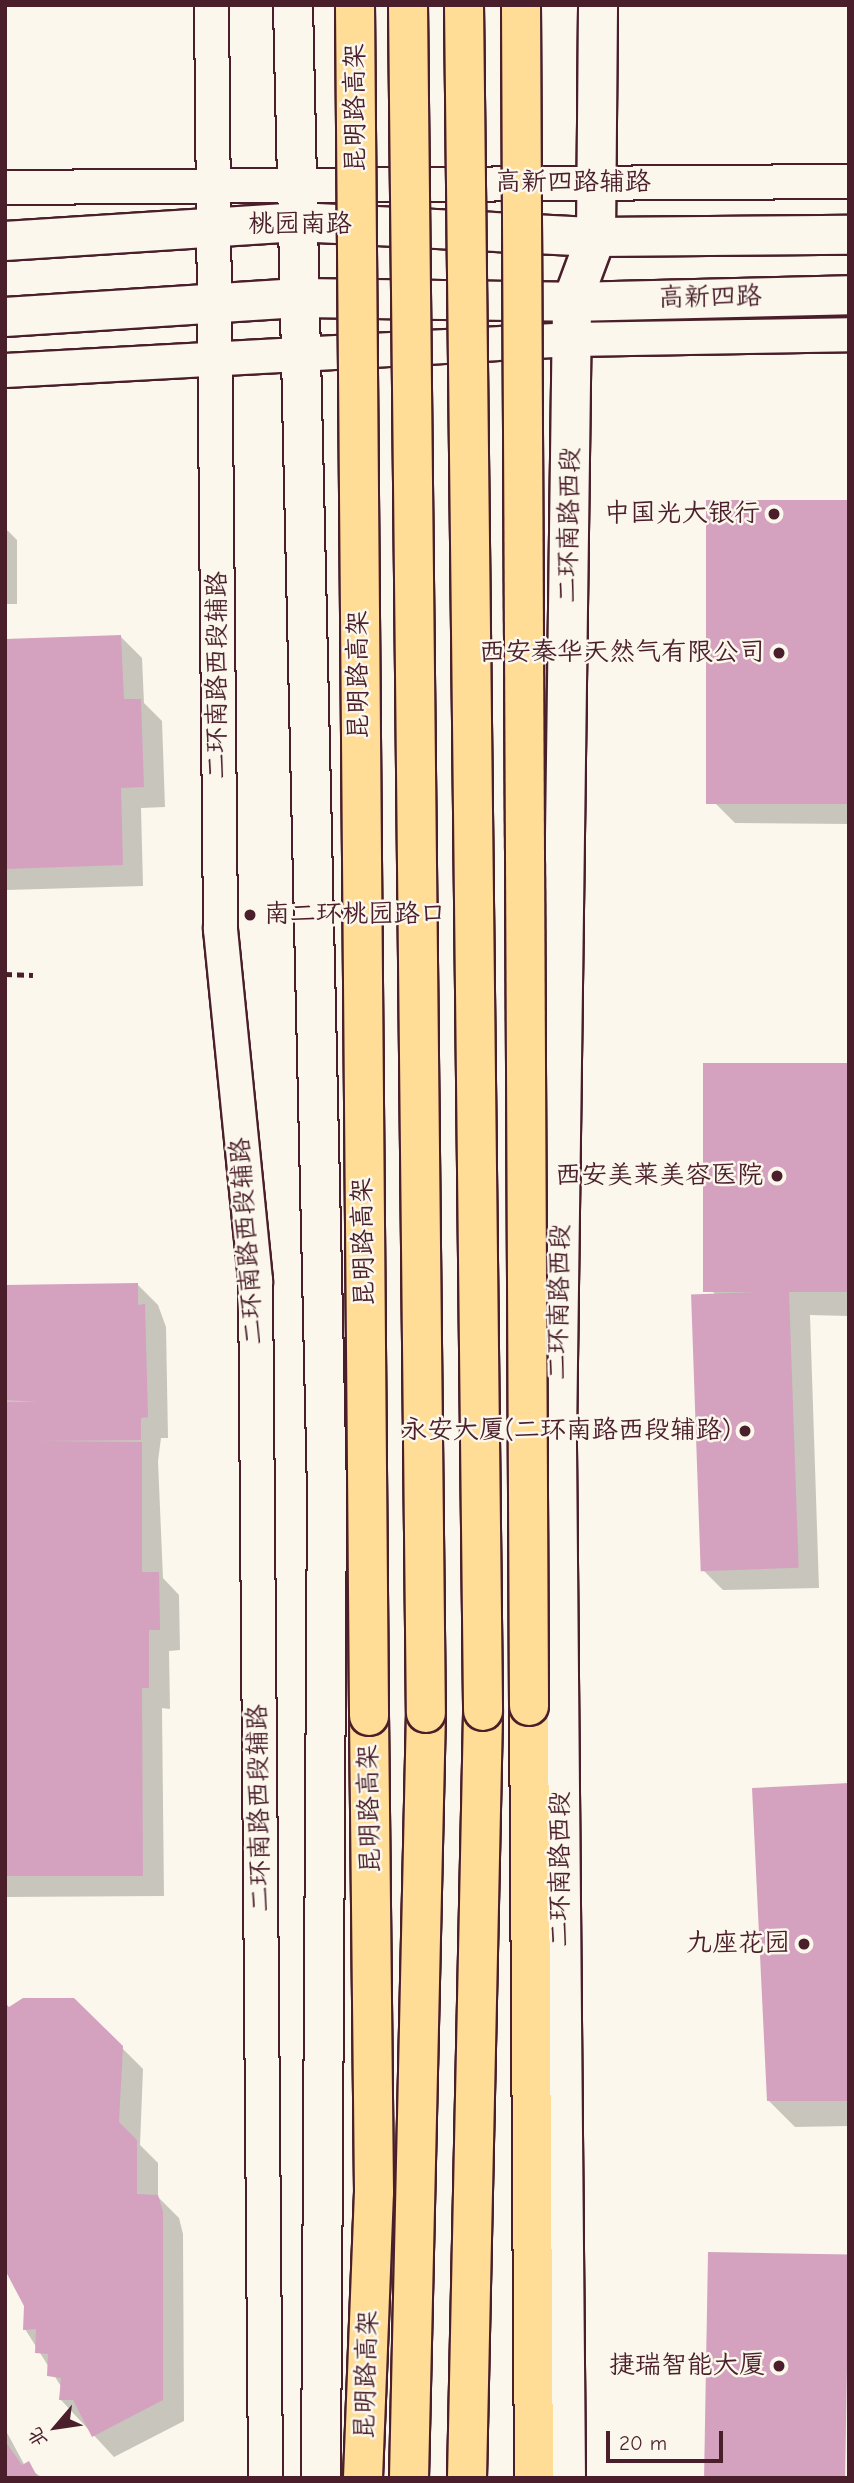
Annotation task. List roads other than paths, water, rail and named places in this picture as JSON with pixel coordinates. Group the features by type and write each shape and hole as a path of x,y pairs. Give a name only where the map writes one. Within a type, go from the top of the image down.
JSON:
{"highway":[{"name":"昆明路高架","path":"355,5 374,2192 363,2478"},
{"path":"408,5 426,1713 409,2478"},
{"path":"464,5 483,1712 467,2478"},
{"path":"520,5 534,2478"}],"main road":[{"path":"293,5 302,298 327,1492 321,2478"},
{"name":"二环南路西段","path":"566,2478 557,1438 572,321 596,237 598,5"},
{"name":"桃园南路","path":"5,241 213,226 297,203 596,237"},
{"path":"596,237 849,235"},
{"name":"高新四路","path":"572,321 849,295"},
{"path":"5,317 302,298 572,321"}],"street":[{"name":"二环南路西段辅路","path":"211,5 220,929 255,1280 265,2478"},
{"name":"高新四路辅路","path":"5,187 213,186 297,203 596,182 849,181"},
{"path":"5,370 302,351 572,321 849,334"}],"place":[{"name":"中国光大银行","path":"774,514"},
{"name":"西安秦华天然气有限公司","path":"779,653"},
{"name":"南二环桃园路口","path":"250,915"},
{"name":"西安美莱美容医院","path":"777,1176"},
{"name":"永安大厦(二环南路西段辅路)","path":"745,1431"},
{"name":"九座花园","path":"804,1944"},
{"name":"捷瑞智能大厦","path":"779,2366"}]}
